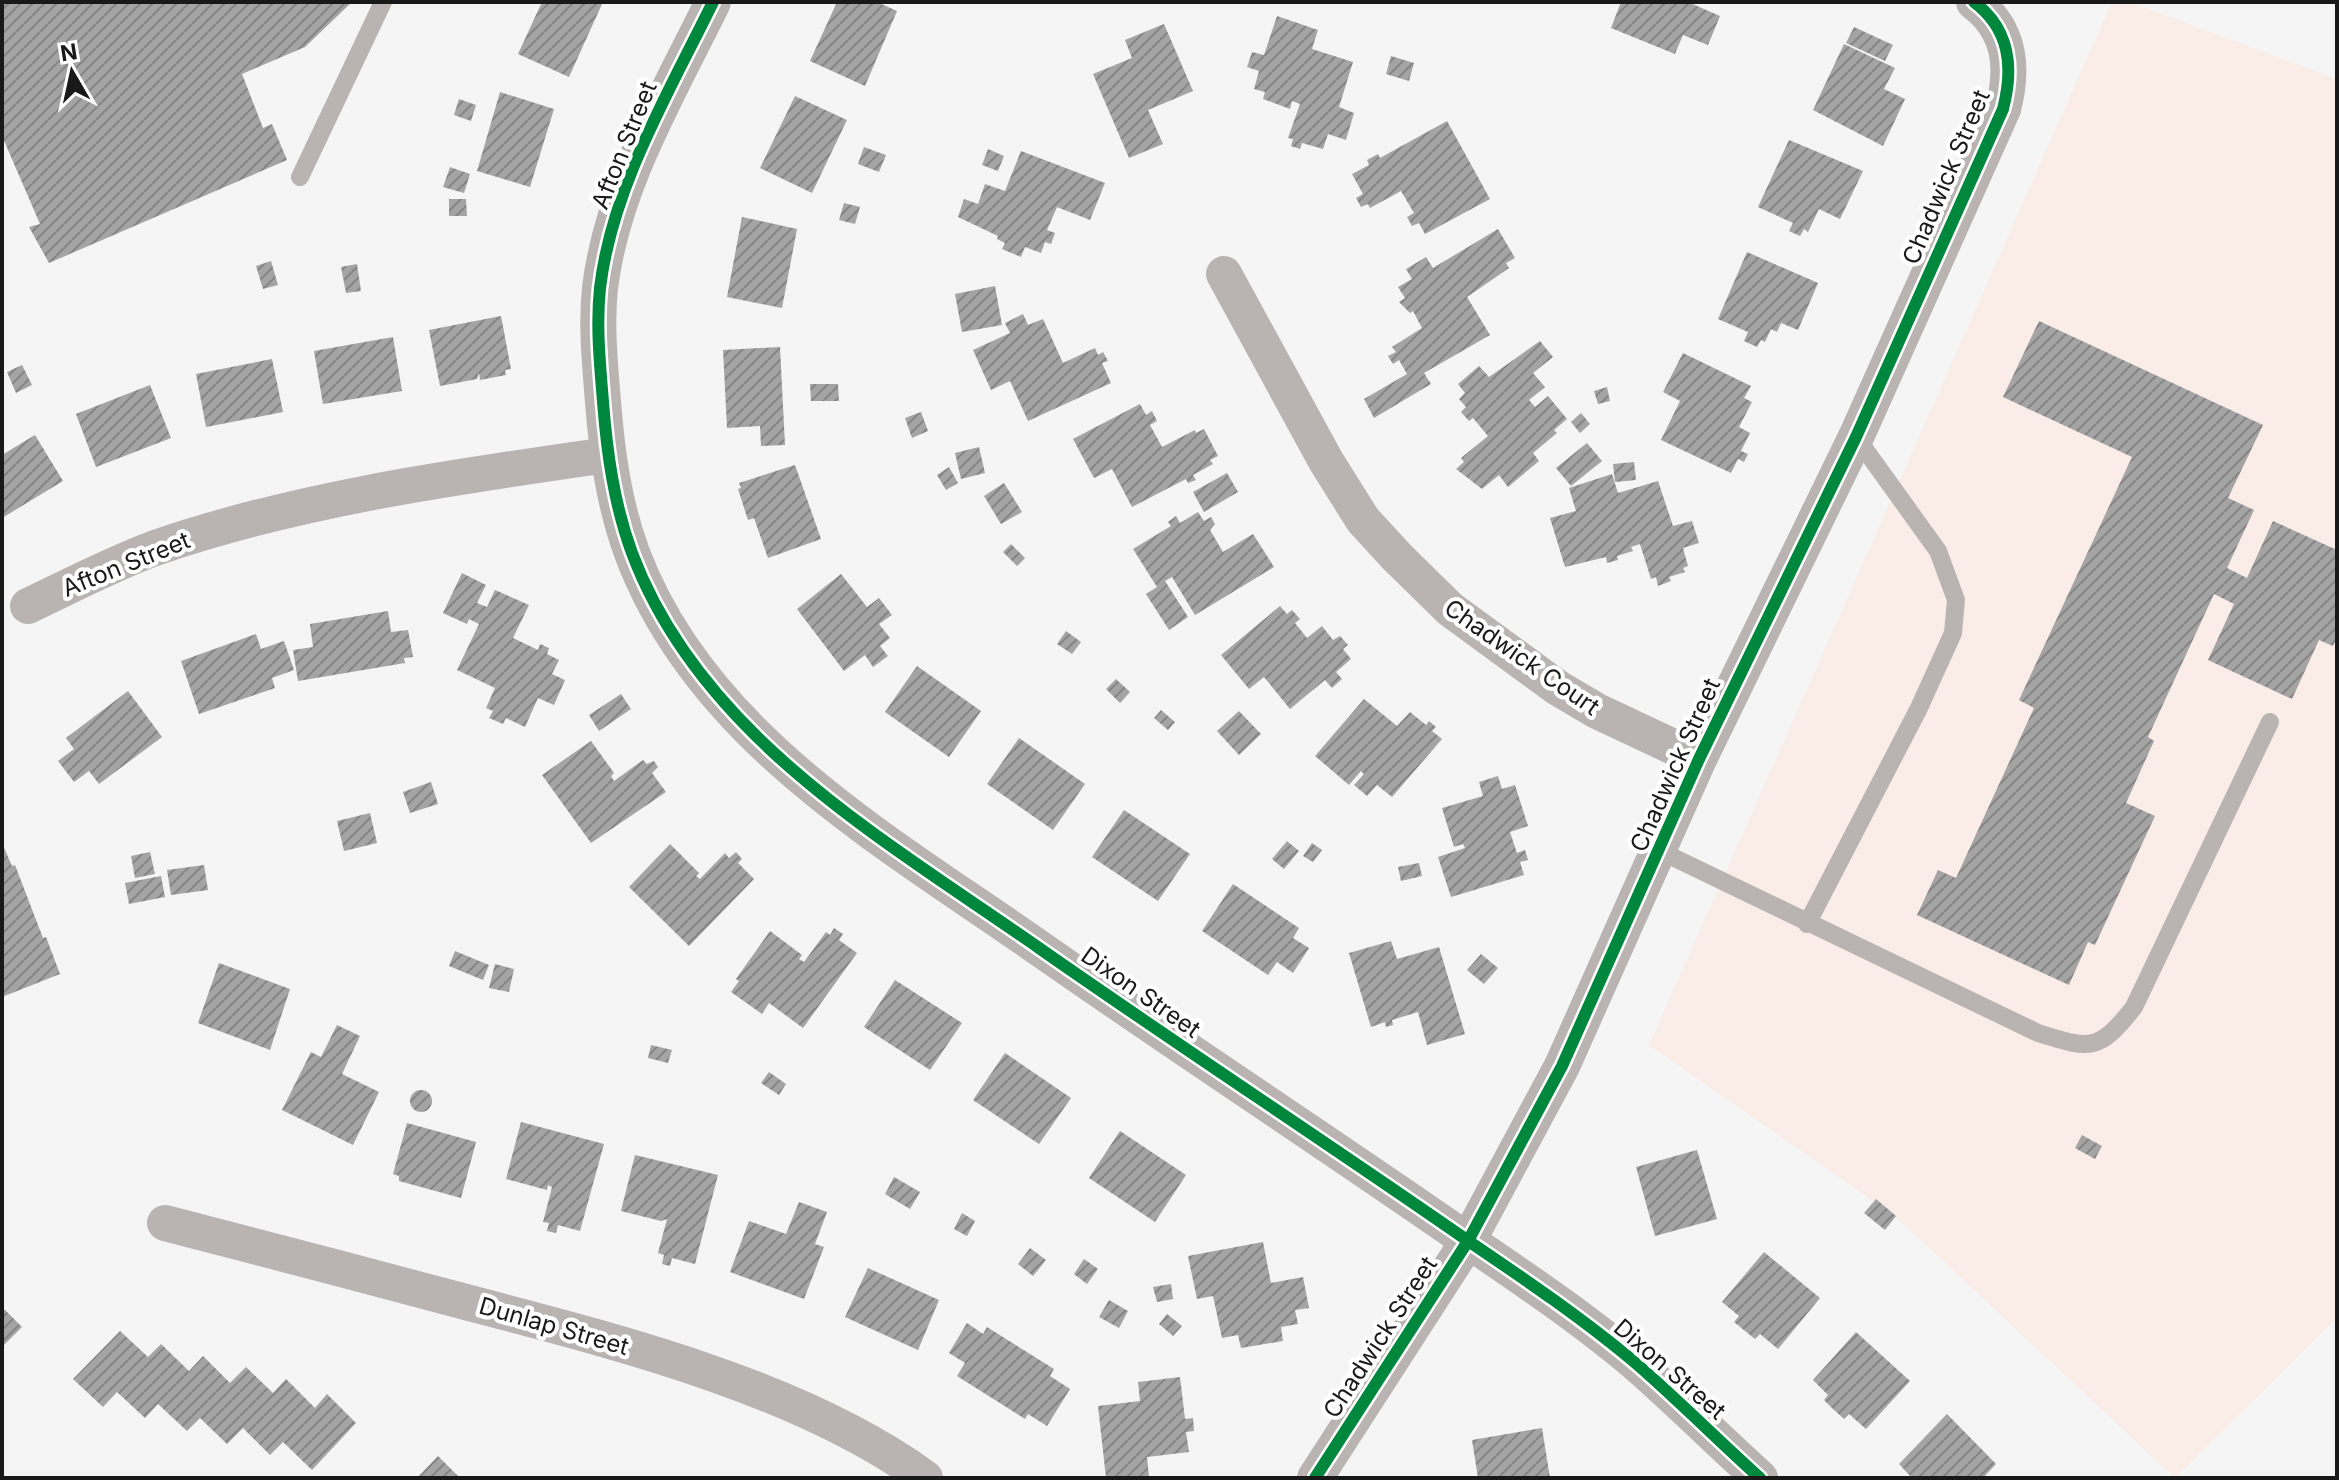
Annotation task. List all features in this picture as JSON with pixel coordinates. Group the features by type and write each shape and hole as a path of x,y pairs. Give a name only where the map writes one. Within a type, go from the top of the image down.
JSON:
{"street":[{"name":"Afton Street","path":"28,606 152,549 246,521 403,488 607,455 598,321 600,285 614,229 645,141 713,2"},
{"name":"Chadwick Street","path":"1315,1478 1468,1241 1562,1066 1699,759 1856,437 2003,109 2010,66 2005,41 1992,15 1974,2"},
{"name":"Chadwick Court","path":"1224,274 1326,461 1363,520 1397,557 1450,609 1558,688 1597,711 1699,759"},
{"name":"Dixon Street","path":"607,455 631,551 678,649 753,732 824,797 1155,1029 1468,1241 1636,1364 1760,1478"},
{"name":"Dunlap Street","path":"165,1223 555,1325 681,1363 852,1432 925,1478"}],"lane":[{"path":"300,177 383,2"},
{"path":"1807,924 1919,708 1953,633 1956,600 1938,551 1856,437"},
{"path":"1660,851 2038,1033 2082,1047 2113,1034 2134,1007 2270,722"}],"shaded area":[{"path":"2112,2 2129,2 2337,79 2337,1318 2175,1478 1896,1217 1649,1045"}],"building":[{"path":"2,2 352,2 305,47 242,74 263,128 272,124 287,160 49,263 29,227 40,224 2,136"},
{"path":"542,2 602,4 569,77 518,54"},
{"path":"837,2 877,2 897,11 865,86 810,61"},
{"path":"1621,2 1688,2 1720,16 1708,45 1683,35 1675,54 1611,28"},
{"path":"1277,16 1318,30 1312,49 1353,62 1339,107 1354,113 1346,140 1328,134 1323,149 1302,143 1300,149 1291,146 1293,139 1288,138 1300,104 1292,101 1290,109 1263,99 1265,92 1254,89 1259,71 1247,67 1252,52 1264,55"},
{"path":"1164,24 1193,91 1148,110 1163,144 1129,158 1093,74 1132,58 1125,40"},
{"path":"1854,27 1893,45 1885,61 1846,43"},
{"path":"1844,44 1895,68 1884,89 1905,99 1883,146 1813,110"},
{"path":"1391,56 1414,63 1409,81 1386,74"},
{"path":"500,92 554,109 530,187 477,171"},
{"path":"795,96 847,120 812,193 760,168"},
{"path":"459,99 476,105 471,121 454,115"},
{"path":"1447,121 1490,199 1425,234 1419,223 1412,226 1407,217 1414,213 1401,191 1370,208 1368,204 1361,207 1356,198 1363,194 1352,174 1369,165 1367,160 1378,154 1380,158"},
{"path":"1789,140 1863,171 1840,219 1819,209 1808,232 1804,229 1800,236 1789,231 1793,223 1758,207"},
{"path":"864,147 886,155 879,172 858,164"},
{"path":"988,149 1004,156 998,171 982,165"},
{"path":"1021,151 1105,183 1090,220 1057,207 1047,230 1055,233 1051,244 1045,242 1041,253 1025,247 1021,257 1002,249 1005,243 997,239 998,236 958,217 964,199 978,204 985,184 1005,191"},
{"path":"450,167 470,174 464,193 443,187"},
{"path":"449,199 466,199 467,216 449,216"},
{"path":"844,203 860,207 855,224 839,220"},
{"path":"742,217 797,229 782,308 727,297"},
{"path":"1498,229 1515,258 1506,263 1509,268 1467,297 1490,335 1424,373 1431,384 1374,418 1364,399 1407,374 1399,360 1393,364 1388,356 1396,352 1392,347 1422,328 1413,311 1410,313 1399,302 1405,298 1398,287 1412,279 1406,269 1426,257 1433,268"},
{"path":"1747,252 1818,283 1798,330 1781,323 1777,332 1771,329 1765,342 1761,340 1757,347 1744,341 1748,332 1718,319"},
{"path":"271,261 278,285 263,289 256,266"},
{"path":"357,264 361,291 346,293 341,267"},
{"path":"995,286 1002,325 962,332 955,294"},
{"path":"1023,314 1028,325 1043,319 1063,363 1095,348 1098,355 1103,352 1108,361 1102,363 1111,383 1028,421 1010,381 991,390 973,350 1010,333 1005,323"},
{"path":"501,316 511,369 505,370 506,375 480,380 479,373 477,379 440,386 429,330"},
{"path":"2039,321 2263,425 2228,498 2254,510 2227,568 2247,578 2273,521 2337,550 2337,637 2333,646 2319,640 2292,699 2208,660 2234,604 2214,594 2148,737 2154,741 2126,803 2155,816 2095,945 2088,942 2069,985 1917,915 1938,870 1956,878 2034,708 2019,700 2132,457 2003,397"},
{"path":"393,337 402,391 323,404 314,351"},
{"path":"1540,341 1553,357 1533,373 1545,387 1529,400 1535,407 1548,396 1567,419 1554,430 1557,433 1533,453 1539,461 1508,487 1499,475 1482,489 1456,469 1464,462 1461,458 1488,436 1473,418 1469,421 1461,412 1466,407 1459,399 1465,393 1458,384 1479,366 1489,377"},
{"path":"780,347 785,445 761,446 760,426 727,428 723,350"},
{"path":"1683,353 1751,386 1744,398 1752,402 1739,427 1750,433 1741,451 1748,454 1744,462 1738,459 1731,473 1661,440 1680,401 1663,392"},
{"path":"272,359 283,412 206,427 196,374"},
{"path":"22,365 32,385 16,393 7,372"},
{"path":"810,384 838,384 839,401 811,401"},
{"path":"150,385 171,438 96,467 76,414"},
{"path":"1607,387 1610,401 1598,404 1594,391"},
{"path":"1140,404 1146,415 1152,411 1157,421 1150,425 1162,447 1195,430 1196,433 1204,429 1218,456 1210,460 1213,464 1193,475 1196,480 1188,483 1186,479 1132,507 1112,469 1094,478 1073,439"},
{"path":"921,412 928,431 912,438 905,418"},
{"path":"1581,413 1590,424 1580,433 1571,422"},
{"path":"35,435 63,481 2,518 2,455"},
{"path":"1587,443 1602,461 1571,486 1556,468"},
{"path":"979,447 985,473 961,479 955,453"},
{"path":"1634,462 1636,480 1615,482 1613,464"},
{"path":"795,465 821,539 768,558 754,518 748,520 739,483"},
{"path":"949,467 958,483 946,490 937,475"},
{"path":"1227,473 1238,492 1204,512 1193,492"},
{"path":"1612,474 1618,493 1658,481 1673,526 1692,521 1699,543 1683,548 1688,566 1683,568 1685,572 1669,577 1671,581 1658,586 1656,577 1651,579 1640,544 1631,547 1633,551 1617,556 1618,560 1607,563 1606,557 1565,567 1550,518 1576,511 1569,488"},
{"path":"1004,483 1022,512 1001,524 984,496"},
{"path":"1198,512 1204,521 1211,517 1215,524 1210,530 1223,552 1253,534 1274,567 1195,615 1172,577 1165,581 1188,617 1169,630 1146,594 1157,587 1133,549 1171,526 1168,522 1176,516 1180,523"},
{"path":"1011,544 1025,558 1017,566 1003,552"},
{"path":"462,573 486,585 477,603 487,607 495,590 529,605 513,638 538,650 540,644 549,648 547,654 559,660 552,674 565,680 554,705 538,698 525,727 506,718 503,724 489,718 493,711 486,708 495,688 457,670 479,624 469,619 467,624 443,613"},
{"path":"841,574 867,607 879,598 892,615 879,624 890,638 880,646 888,656 873,667 865,655 844,671 797,609"},
{"path":"1280,606 1287,614 1292,610 1300,619 1295,623 1307,638 1322,626 1333,640 1340,636 1348,645 1343,649 1351,659 1336,672 1342,679 1332,688 1325,680 1290,709 1264,677 1249,689 1221,655"},
{"path":"388,611 391,632 408,630 413,657 404,658 405,663 298,681 293,650 313,647 310,624"},
{"path":"1066,631 1081,642 1072,654 1057,644"},
{"path":"256,634 261,649 284,641 294,670 272,678 275,688 199,714 181,661"},
{"path":"917,666 981,711 949,757 885,712"},
{"path":"1116,679 1130,692 1120,703 1106,689"},
{"path":"128,691 162,737 99,784 89,771 74,782 58,761 74,749 66,738"},
{"path":"621,694 631,709 599,731 589,715"},
{"path":"1364,699 1397,726 1410,712 1426,725 1429,721 1436,727 1432,731 1442,739 1392,797 1377,785 1367,796 1354,785 1364,774 1361,771 1349,785 1315,756"},
{"path":"1161,710 1175,722 1168,730 1154,718"},
{"path":"1239,711 1261,734 1239,755 1217,731"},
{"path":"1019,738 1085,784 1053,830 987,784"},
{"path":"591,741 614,773 611,776 614,781 643,760 647,764 654,761 658,767 652,773 666,792 591,843 542,775"},
{"path":"1498,776 1502,789 1515,785 1528,826 1510,832 1517,853 1525,850 1528,860 1520,862 1524,875 1451,897 1438,857 1465,848 1463,844 1454,847 1442,808 1483,796 1479,782"},
{"path":"431,782 438,804 410,813 403,792"},
{"path":"1124,810 1190,854 1158,901 1092,857"},
{"path":"370,813 377,843 344,851 337,821"},
{"path":"1287,841 1299,851 1284,869 1272,859"},
{"path":"2,843 12,866 15,865 60,974 2,997"},
{"path":"1312,843 1322,850 1313,862 1303,856"},
{"path":"670,844 699,873 696,876 700,879 725,853 729,858 736,852 742,859 738,863 754,879 689,946 629,887"},
{"path":"150,852 155,874 135,878 131,856"},
{"path":"1419,863 1422,876 1401,881 1398,867"},
{"path":"204,865 208,890 171,895 167,870"},
{"path":"161,876 165,897 129,904 125,883"},
{"path":"1233,884 1299,928 1293,938 1309,948 1293,973 1277,962 1268,975 1202,931"},
{"path":"834,928 843,934 839,940 857,953 803,1028 769,1003 762,1014 731,992 739,981 736,979 770,931 802,955 799,959 804,962 826,932 830,935"},
{"path":"1391,941 1397,959 1439,947 1465,1034 1427,1045 1418,1012 1392,1020 1393,1025 1386,1027 1385,1022 1371,1027 1349,953"},
{"path":"455,951 489,965 483,980 449,966"},
{"path":"1481,954 1498,968 1484,984 1467,970"},
{"path":"219,963 290,989 270,1050 198,1023"},
{"path":"495,964 514,969 509,992 489,988"},
{"path":"895,980 962,1023 930,1070 864,1027"},
{"path":"337,1025 360,1036 342,1074 379,1092 353,1145 282,1110 311,1052 321,1057"},
{"path":"651,1045 672,1050 668,1063 648,1058"},
{"path":"1005,1053 1071,1098 1039,1144 973,1100"},
{"path":"769,1072 786,1084 779,1095 761,1083"},
{"path":"421,1090 429,1093 432,1101 429,1109 421,1112 413,1109 410,1101 413,1093"},
{"path":"521,1122 604,1144 580,1231 558,1225 556,1233 547,1231 549,1223 543,1222 552,1187 548,1185 547,1190 506,1179"},
{"path":"407,1123 476,1142 461,1198 399,1181 399,1176 393,1174"},
{"path":"1120,1131 1186,1175 1155,1222 1089,1178"},
{"path":"2082,1135 2102,1146 2095,1159 2075,1148"},
{"path":"1697,1150 1717,1219 1655,1236 1636,1167"},
{"path":"635,1155 718,1175 695,1264 672,1258 670,1266 662,1264 664,1255 658,1253 667,1219 661,1221 621,1211"},
{"path":"894,1177 920,1192 910,1209 885,1194"},
{"path":"1876,1199 1896,1216 1885,1230 1864,1213"},
{"path":"799,1202 827,1212 815,1244 824,1247 804,1299 730,1272 749,1221 786,1234"},
{"path":"962,1213 975,1221 967,1236 954,1229"},
{"path":"1263,1242 1271,1283 1303,1277 1309,1308 1295,1310 1298,1324 1281,1327 1283,1341 1241,1348 1238,1335 1222,1338 1213,1296 1197,1299 1188,1256"},
{"path":"1030,1248 1046,1260 1033,1276 1018,1264"},
{"path":"1764,1252 1820,1298 1778,1349 1760,1334 1755,1339 1734,1322 1739,1316 1722,1302"},
{"path":"1084,1259 1098,1269 1087,1284 1074,1274"},
{"path":"868,1268 939,1300 918,1350 845,1317"},
{"path":"1171,1284 1173,1299 1157,1302 1153,1287"},
{"path":"1109,1300 1128,1311 1119,1328 1099,1317"},
{"path":"2,1307 22,1327 2,1347"},
{"path":"1167,1314 1182,1326 1173,1336 1159,1324"},
{"path":"967,1323 983,1334 987,1327 1054,1369 1050,1376 1070,1389 1047,1426 1028,1414 1025,1419 957,1376 965,1363 949,1353"},
{"path":"120,1331 148,1357 161,1344 189,1371 203,1356 230,1383 246,1367 273,1393 286,1379 315,1408 327,1394 356,1423 312,1470 283,1442 270,1455 243,1428 227,1444 200,1418 187,1431 158,1404 145,1418 117,1392 103,1407 73,1379"},
{"path":"1856,1332 1910,1381 1866,1429 1849,1414 1844,1419 1833,1409 1824,1400 1828,1395 1813,1380"},
{"path":"1180,1377 1185,1419 1193,1418 1194,1431 1186,1432 1189,1452 1147,1457 1149,1476 1106,1478 1098,1406 1140,1401 1138,1382"},
{"path":"1947,1414 1996,1464 1983,1478 1912,1478 1899,1464"},
{"path":"1542,1428 1550,1478 1478,1478 1472,1440"},
{"path":"438,1456 460,1478 417,1478"}],"cycle path":[{"path":"713,2 629,177 606,250 598,316 607,440 612,478 626,535 663,618 703,677 750,730 804,779 861,824 1597,1332 1639,1366 1760,1478"},
{"path":"1315,1478 1468,1241 1562,1066 1699,759 1856,437 2003,109 2008,78 2006,50 1995,24 1974,2"}]}
